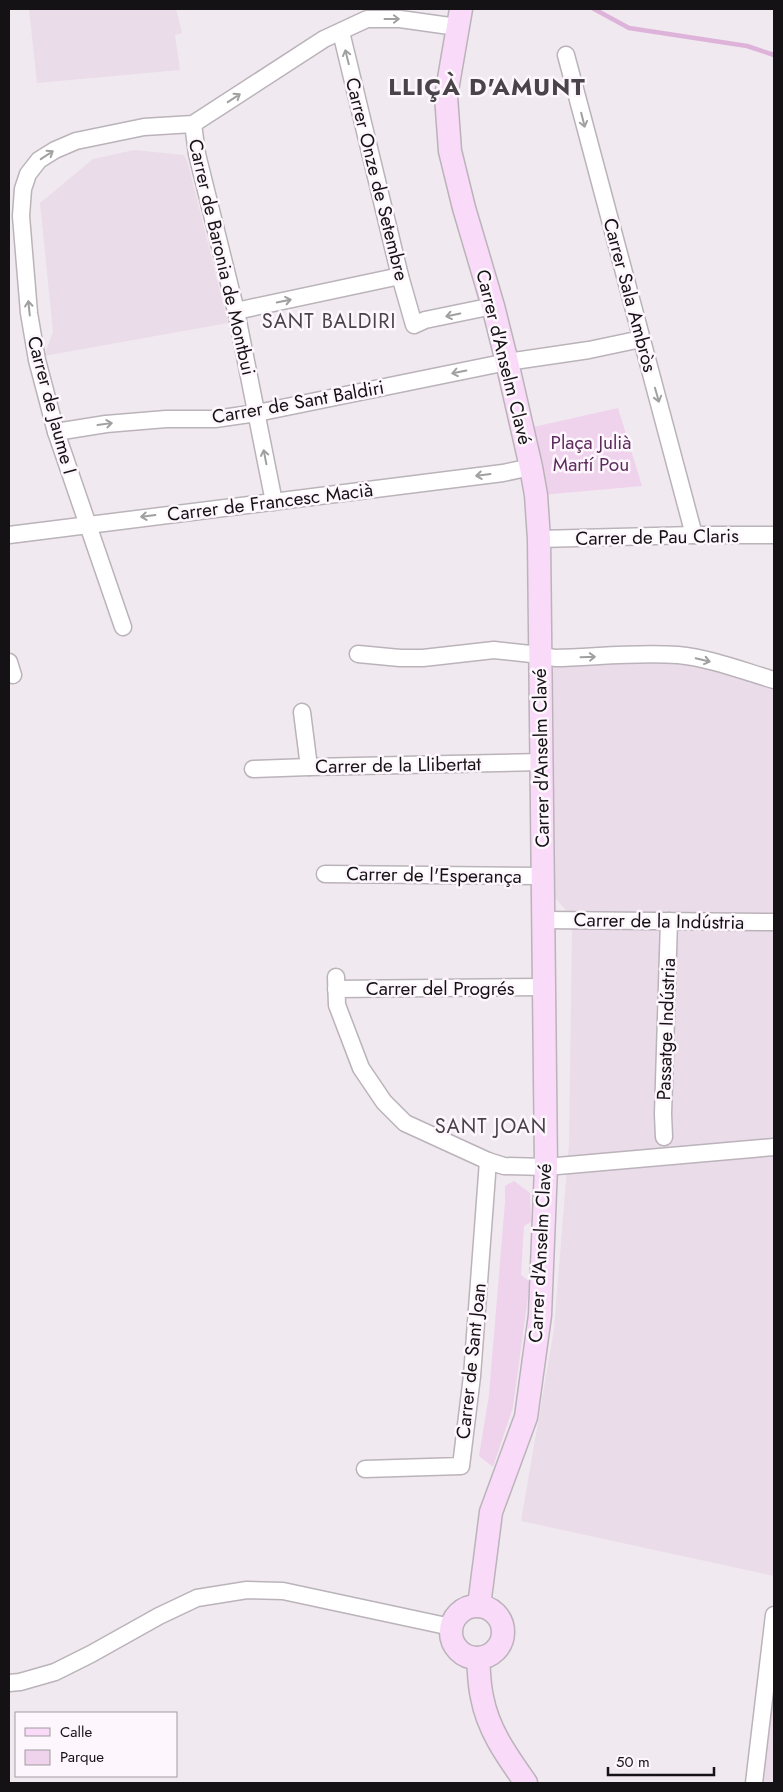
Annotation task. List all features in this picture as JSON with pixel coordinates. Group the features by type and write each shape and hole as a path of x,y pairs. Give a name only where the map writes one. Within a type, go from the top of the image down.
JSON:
{"street":[{"name":"Carrer de Baronia de Montbui","path":"274,502 236,311 197,154 193,124 324,39 366,19 459,18"},
{"name":"Carrer d'Anselm Clavé","path":"459,18 446,96 450,151 464,208 493,306 536,495 539,539 542,762 546,1167 540,1315 526,1417 490,1512 480,1606"},
{"name":"Carrer Onze de Setembre","path":"340,32 400,276 414,325 424,320 493,306"},
{"name":"Carrer Sala Ambròs","path":"566,55 694,535"},
{"name":"Carrer de Jaume I","path":"123,627 56,432 36,360 29,313 21,216 22,189 28,174 40,160 55,150 76,141 144,127 193,124"},
{"path":"236,311 400,276"},
{"name":"Carrer de Sant Baldiri","path":"56,432 106,424 166,419 215,419 256,413 507,362 589,350 641,339"},
{"name":"Carrer de Francesc Macià","path":"9,535 502,473 531,467"},
{"name":"Carrer de Pau Claris","path":"539,539 774,535"},
{"path":"358,654 423,658 494,650 540,654 555,658 655,654 679,655 774,680"},
{"path":"302,712 309,766"},
{"name":"Carrer de la Llibertat","path":"253,770 309,766 542,762"},
{"name":"Carrer de l'Esperança","path":"325,874 543,876"},
{"name":"Carrer de la Indústria","path":"543,920 774,922"},
{"name":"Passatge Indústria","path":"664,1136 663,1114 669,921"},
{"name":"Carrer del Progrés","path":"488,1161 405,1123 384,1102 361,1068 337,1005 336,983 544,987"},
{"path":"488,1161 504,1166 546,1167 774,1147"},
{"name":"Carrer de Sant Joan","path":"365,1469 461,1466 472,1376 488,1161"},
{"path":"9,1683 20,1682 55,1672 159,1616 198,1598 247,1590 283,1591 451,1627"},
{"path":"480,1606 491,1610 498,1617 503,1628 498,1648 491,1654 478,1658 467,1656 460,1652 453,1644 450,1636 451,1627 456,1615 467,1607 480,1606"},
{"path":"754,1783 763,1706 772,1660 774,1615"},
{"path":"478,1658 482,1696 489,1723 501,1747 526,1783"},
{"path":"763,1706 774,1692"}],"shaded area":[{"path":"29,9 176,9 182,33 175,35 180,70 37,83"},
{"path":"134,150 184,155 188,164 228,323 44,356 53,332 40,203 93,159"},
{"path":"655,654 774,680 774,907 770,922 774,922 774,1576 521,1521 554,1329 569,1144 572,928 565,909 555,898 553,673 555,658"},
{"path":"774,1615 774,1783 754,1783"}],"green space":[{"name":"Plaça Julià Martí Pou","path":"618,408 642,486 541,495 529,428"},
{"path":"514,1181 530,1193 531,1222 524,1226 521,1275 530,1282 513,1407 493,1467 479,1456 489,1395 505,1186"}],"waterway":[{"path":"594,9 629,28 747,46 774,55"}],"district":[{"name":"LLIÇÀ D'AMUNT","path":"487,86"},
{"name":"SANT BALDIRI","path":"329,321"},
{"name":"SANT JOAN","path":"491,1126"}]}
